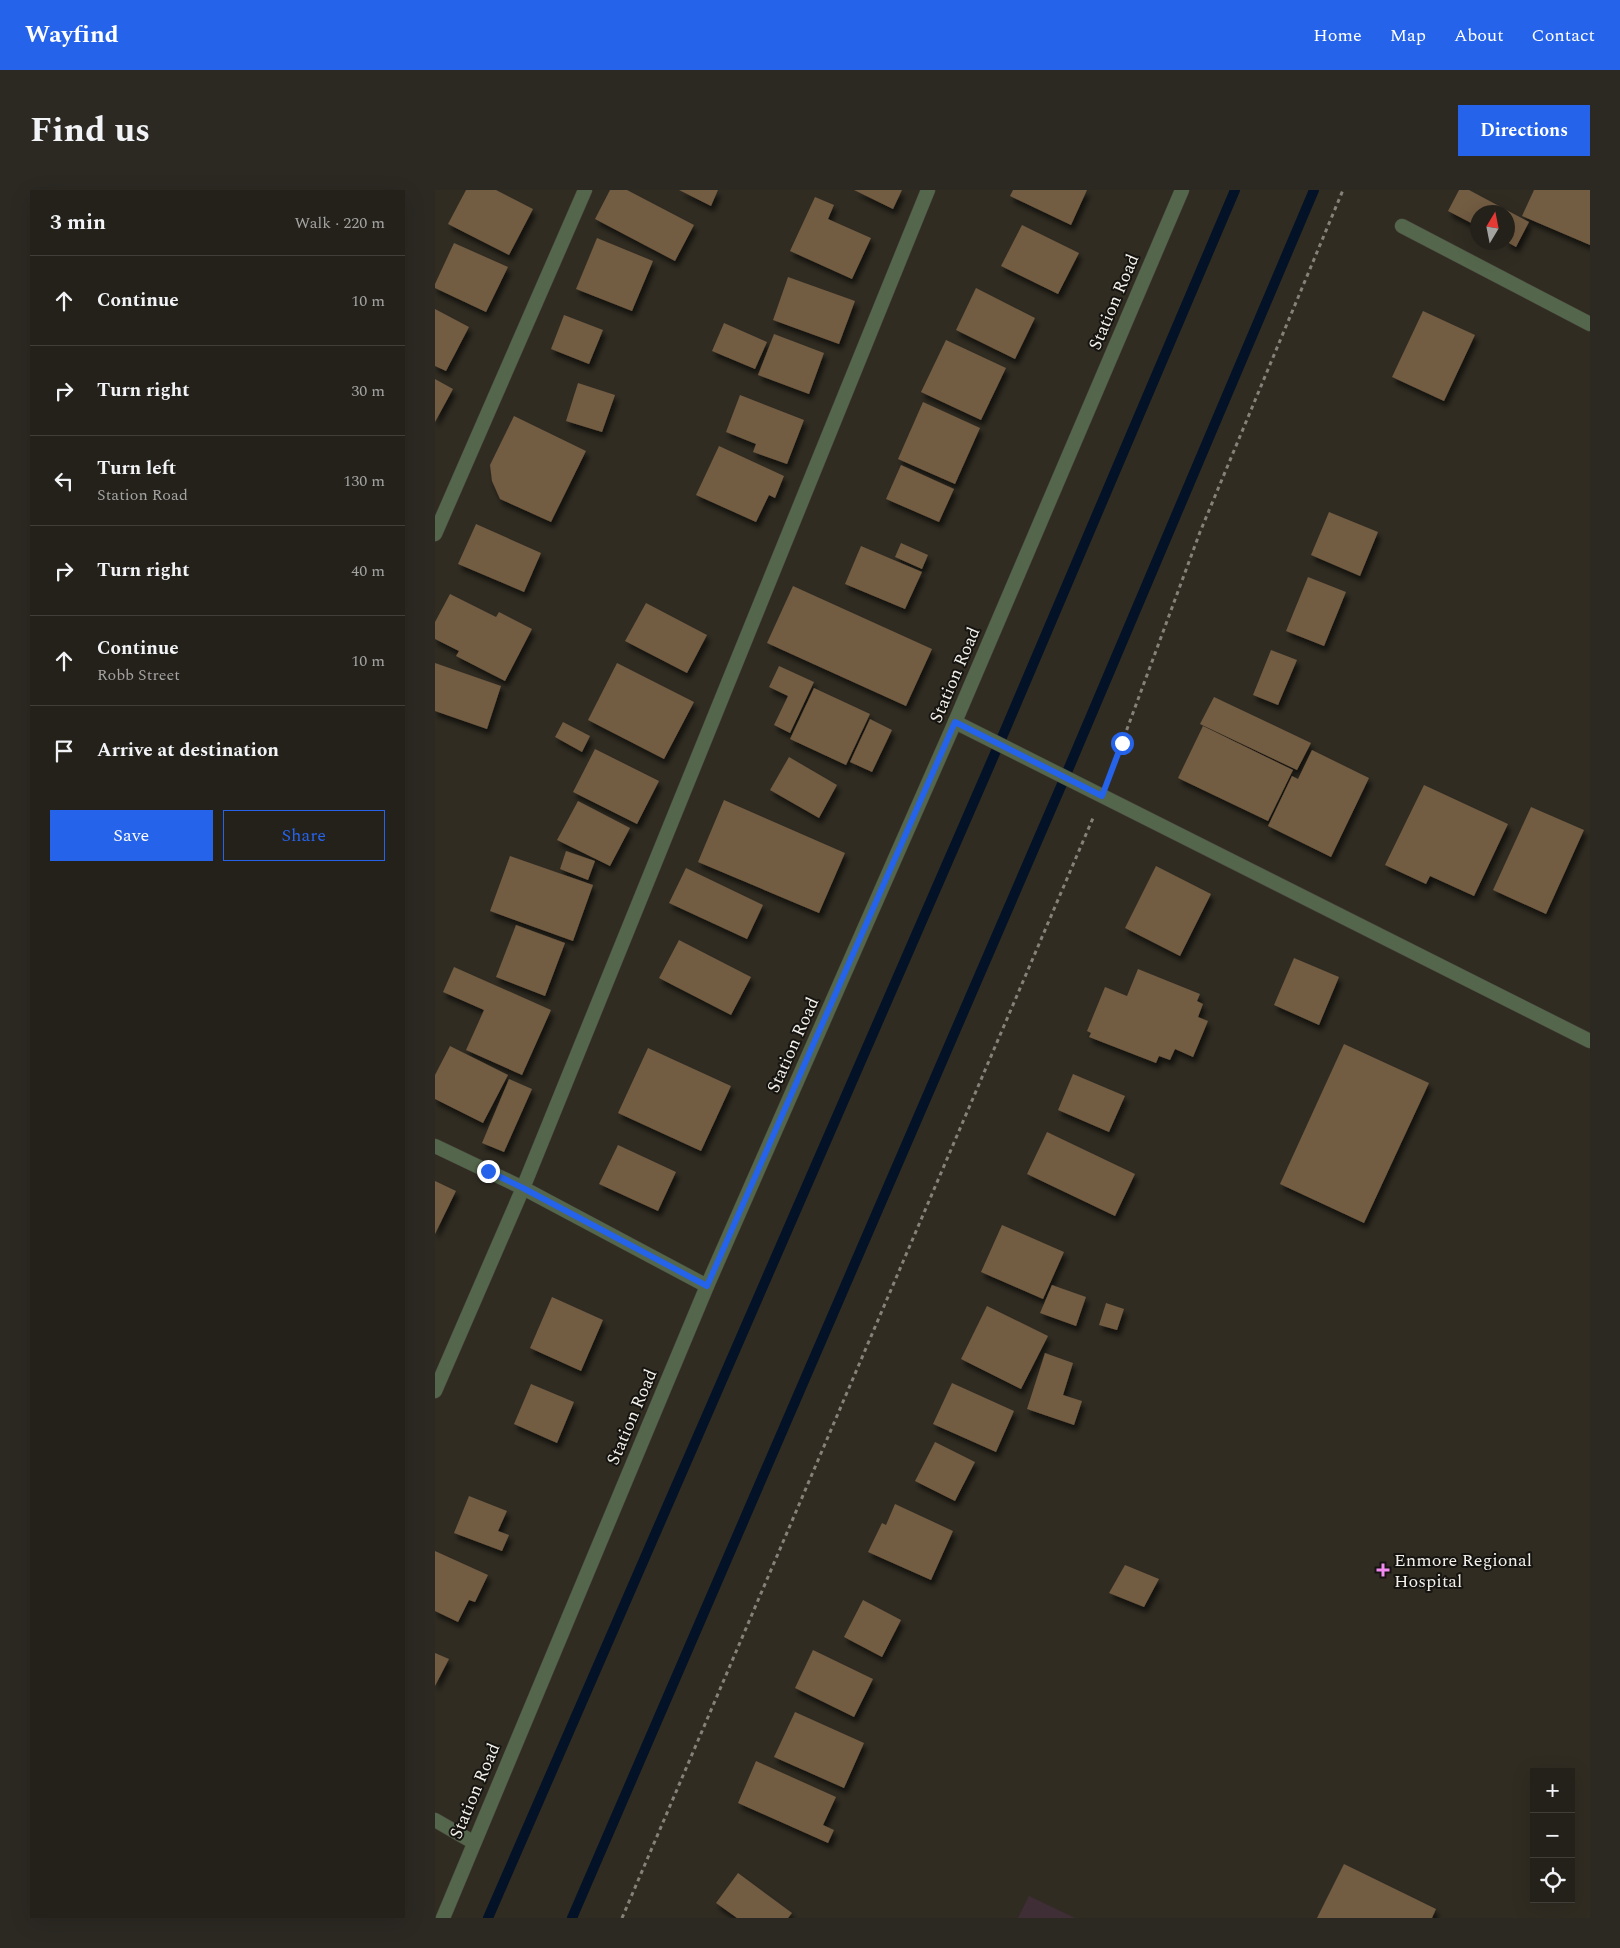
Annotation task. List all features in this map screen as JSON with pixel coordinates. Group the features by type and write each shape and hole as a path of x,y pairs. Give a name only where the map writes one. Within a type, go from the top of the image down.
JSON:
{"street":[{"path":"435,534 585,190"},
{"path":"435,1391 523,1188 929,190"},
{"name":"Station Road","path":"443,1918 473,1842 707,1286 955,722 1182,190"},
{"path":"1402,226 1590,324"},
{"path":"955,722 1590,1041"},
{"path":"435,1146 523,1188 707,1286"},
{"path":"435,1820 473,1842"}],"path":[{"path":"621,1918 1102,796 1200,532 1343,190"}],"shaded area":[{"path":"1029,1896 1075,1918 1018,1918"}],"building":[{"path":"466,190 496,190 533,209 509,255 448,224"},
{"path":"610,190 627,190 694,225 675,261 595,219"},
{"path":"679,190 718,190 711,206"},
{"path":"854,190 902,190 893,209"},
{"path":"1013,190 1087,190 1071,225 1010,196"},
{"path":"1459,190 1469,190 1497,205 1470,205 1470,222 1448,211"},
{"path":"1534,190 1590,190 1590,245 1522,216"},
{"path":"815,197 834,205 828,219 871,238 852,279 790,251"},
{"path":"1515,215 1529,222 1515,246"},
{"path":"1022,225 1079,253 1058,294 1001,266"},
{"path":"597,238 653,261 632,311 576,289"},
{"path":"454,243 508,267 486,312 435,288 435,284"},
{"path":"788,277 855,301 839,344 773,320"},
{"path":"976,288 1035,318 1015,359 956,330"},
{"path":"435,309 469,327 446,371 435,366"},
{"path":"1423,311 1475,335 1444,401 1392,377"},
{"path":"564,315 603,330 589,364 551,349"},
{"path":"724,323 767,342 755,369 712,351"},
{"path":"774,334 824,353 809,394 758,375"},
{"path":"946,340 1006,368 981,420 921,392"},
{"path":"435,379 453,389 435,422"},
{"path":"578,383 615,395 602,432 566,421"},
{"path":"740,395 804,420 787,464 753,452 756,444 726,432"},
{"path":"923,402 980,428 955,484 898,459"},
{"path":"514,416 586,451 551,522 500,499 492,481 490,465"},
{"path":"719,446 784,476 775,498 769,495 756,522 696,495"},
{"path":"901,465 954,489 939,522 886,499"},
{"path":"1329,512 1378,532 1360,576 1311,555"},
{"path":"476,524 541,553 524,592 458,564"},
{"path":"901,543 928,555 922,569 895,557"},
{"path":"861,546 922,572 905,609 845,584"},
{"path":"1308,577 1346,592 1324,646 1286,631"},
{"path":"793,586 932,649 906,706 767,643"},
{"path":"450,594 496,617 499,612 532,629 505,681 456,656 459,651 435,639 435,622"},
{"path":"646,603 707,635 687,673 625,641"},
{"path":"1271,650 1297,660 1278,705 1253,695"},
{"path":"435,663 501,686 487,729 435,711"},
{"path":"617,663 694,702 664,759 588,720"},
{"path":"779,666 814,682 790,733 774,725 788,696 769,687"},
{"path":"814,688 870,714 846,765 790,739"},
{"path":"1214,697 1311,743 1297,770 1200,724"},
{"path":"870,719 892,730 872,772 850,762"},
{"path":"563,722 590,736 582,752 555,737"},
{"path":"1203,726 1293,770 1268,821 1178,778"},
{"path":"595,749 659,781 637,824 573,792"},
{"path":"1312,750 1369,778 1331,857 1268,826 1292,776 1298,779"},
{"path":"789,757 837,785 819,818 770,790"},
{"path":"1424,785 1508,824 1474,896 1430,876 1426,884 1385,865"},
{"path":"724,800 845,853 819,913 698,862"},
{"path":"578,801 630,828 610,866 557,840"},
{"path":"1531,807 1584,830 1546,914 1493,890"},
{"path":"566,851 595,861 588,880 560,869"},
{"path":"510,856 593,885 573,941 490,911"},
{"path":"1156,866 1211,894 1180,956 1125,928"},
{"path":"686,868 763,905 747,939 669,903"},
{"path":"516,925 565,943 545,996 496,977"},
{"path":"679,940 751,977 731,1015 659,978"},
{"path":"1294,958 1339,977 1319,1025 1274,1005"},
{"path":"454,967 551,1010 522,1075 466,1050 484,1010 443,992"},
{"path":"1138,969 1200,994 1197,1001 1203,1004 1198,1017 1208,1021 1193,1057 1175,1049 1170,1060 1159,1056 1156,1063 1089,1037 1091,1033 1087,1031 1105,987 1127,996"},
{"path":"1344,1044 1429,1083 1364,1223 1280,1184"},
{"path":"450,1046 508,1075 483,1123 435,1099 435,1075"},
{"path":"648,1048 731,1086 701,1151 618,1113"},
{"path":"1073,1074 1125,1096 1109,1132 1058,1110"},
{"path":"509,1079 532,1089 504,1152 482,1143"},
{"path":"1047,1132 1135,1174 1115,1216 1027,1174"},
{"path":"618,1145 676,1172 658,1211 599,1184"},
{"path":"435,1181 456,1191 435,1234"},
{"path":"1002,1225 1064,1252 1043,1299 981,1272"},
{"path":"1052,1285 1086,1297 1076,1326 1040,1313"},
{"path":"552,1297 603,1320 581,1371 530,1348"},
{"path":"1106,1303 1124,1309 1117,1330 1099,1325"},
{"path":"987,1306 1048,1336 1021,1389 961,1359"},
{"path":"1045,1353 1073,1363 1063,1395 1082,1401 1074,1425 1027,1409"},
{"path":"952,1383 1014,1411 996,1452 933,1424"},
{"path":"531,1384 574,1402 557,1443 514,1424"},
{"path":"935,1442 975,1462 955,1501 915,1481"},
{"path":"469,1496 507,1511 498,1531 509,1535 502,1551 454,1533"},
{"path":"895,1504 953,1531 931,1580 868,1552 882,1523 886,1525"},
{"path":"435,1551 488,1575 475,1602 469,1600 458,1622 435,1611"},
{"path":"1125,1565 1159,1579 1144,1607 1109,1593"},
{"path":"863,1600 901,1620 882,1657 844,1637"},
{"path":"813,1650 873,1679 854,1717 795,1688"},
{"path":"435,1653 449,1659 435,1686"},
{"path":"795,1712 864,1743 844,1788 774,1757"},
{"path":"756,1761 836,1797 823,1825 834,1830 828,1843 738,1803"},
{"path":"1344,1864 1436,1909 1432,1918 1317,1918"},
{"path":"738,1873 792,1913 788,1918 737,1918 716,1903"}],"waterway":[{"path":"488,1918 1006,728 1235,190"},
{"path":"572,1918 1065,777 1314,190"}],"place":[{"name":"Enmore Regional Hospital","path":"1383,1570"}],"route":[{"path":"488,1171 707,1286 955,722 1102,796 1122,743"}]}
